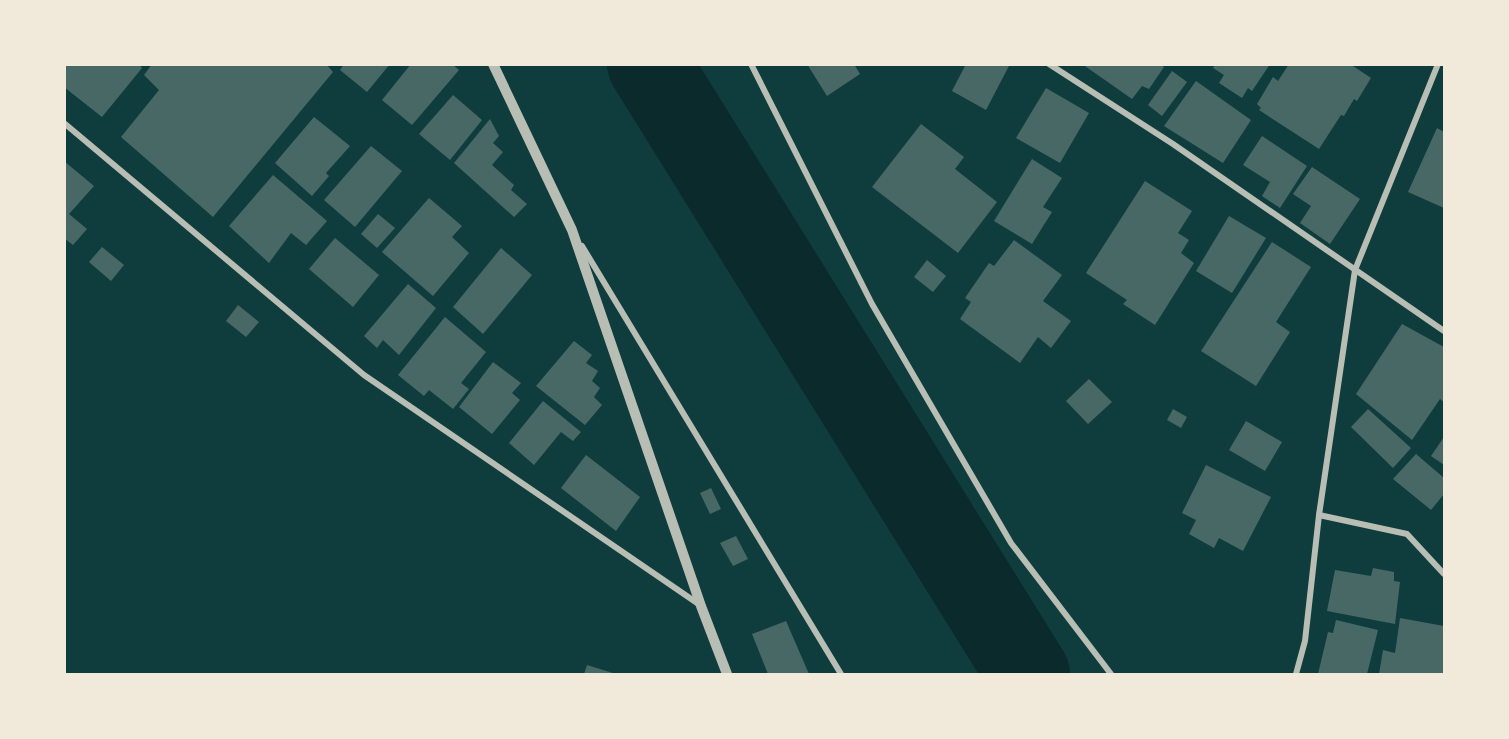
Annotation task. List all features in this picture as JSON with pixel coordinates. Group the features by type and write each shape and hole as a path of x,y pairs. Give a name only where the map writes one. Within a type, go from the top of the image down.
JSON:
{"street":[{"path":"493,64 572,230 841,675"},
{"path":"751,64 872,304 1011,543 1111,675"},
{"path":"1049,64 1173,144 1444,330"},
{"path":"1296,675 1305,641 1319,515 1354,270 1438,64"},
{"path":"64,123 364,375 701,606"},
{"path":"572,230 701,606 727,675"},
{"path":"1319,515 1407,534 1444,574"}],"building":[{"path":"64,64 139,64 142,68 102,117 64,87"},
{"path":"152,64 326,64 333,72 213,217 121,137 159,90 144,75"},
{"path":"344,64 390,64 367,92 340,70"},
{"path":"411,64 452,64 459,70 412,125 382,100"},
{"path":"807,64 854,64 860,74 827,96"},
{"path":"966,64 1010,64 986,110 952,91"},
{"path":"1082,64 1160,64 1164,67 1149,89 1142,86 1132,99"},
{"path":"1215,64 1270,64 1252,91 1248,88 1242,98 1219,83 1224,75 1213,68"},
{"path":"1289,64 1350,64 1371,78 1357,101 1354,99 1344,116 1341,115 1319,149 1259,110 1261,108 1257,104 1273,77 1278,81"},
{"path":"1172,71 1187,82 1162,116 1148,105"},
{"path":"1196,81 1251,120 1223,163 1164,126"},
{"path":"1046,88 1089,113 1060,163 1016,138"},
{"path":"453,95 482,120 450,160 419,134"},
{"path":"314,117 350,146 326,173 329,176 312,196 275,163"},
{"path":"490,119 499,136 493,143 503,152 492,165 514,185 511,190 527,204 514,217 454,163"},
{"path":"921,124 964,157 955,169 997,202 958,253 872,187"},
{"path":"1437,128 1444,132 1444,208 1408,192"},
{"path":"1262,136 1307,166 1280,208 1262,196 1270,182 1243,165"},
{"path":"371,146 402,171 355,227 324,200"},
{"path":"1032,159 1062,178 1043,207 1052,212 1032,244 994,221"},
{"path":"64,161 94,186 69,214 87,229 73,245 64,238"},
{"path":"1312,167 1360,199 1330,244 1300,223 1311,206 1293,194"},
{"path":"273,175 327,221 306,245 291,233 269,263 229,226"},
{"path":"1145,181 1192,211 1178,233 1189,240 1181,253 1194,263 1155,325 1123,304 1127,300 1086,273"},
{"path":"429,198 462,226 452,237 469,253 433,296 382,252"},
{"path":"378,214 395,228 377,248 361,234"},
{"path":"1229,216 1266,238 1232,293 1196,271"},
{"path":"335,238 379,275 353,307 309,269"},
{"path":"1014,240 1062,275 1043,301 1071,321 1051,348 1038,337 1020,363 960,319 971,302 965,298 989,263 994,266"},
{"path":"1272,242 1311,267 1276,322 1290,332 1256,386 1201,351"},
{"path":"102,247 124,265 111,281 89,262"},
{"path":"501,248 532,275 483,334 453,307"},
{"path":"927,260 946,276 933,292 914,277"},
{"path":"408,284 436,308 399,355 383,340 377,348 364,336"},
{"path":"238,305 259,322 246,337 226,321"},
{"path":"445,317 486,352 461,383 469,389 453,409 429,390 424,396 398,375"},
{"path":"1402,324 1444,347 1444,402 1440,399 1412,440 1356,394"},
{"path":"574,341 592,355 586,363 598,371 592,381 600,388 594,397 602,405 585,425 536,386"},
{"path":"493,362 521,383 512,393 520,400 492,434 459,407"},
{"path":"1089,379 1112,402 1088,424 1066,401"},
{"path":"543,401 581,432 573,441 561,432 534,465 509,443"},
{"path":"1173,409 1187,417 1181,428 1167,420"},
{"path":"1368,409 1411,448 1393,468 1351,427"},
{"path":"1246,421 1282,442 1265,471 1229,450"},
{"path":"1444,437 1444,465 1431,456"},
{"path":"1416,454 1444,478 1444,494 1431,510 1393,479"},
{"path":"586,455 640,497 616,531 561,488"},
{"path":"1206,465 1271,497 1243,551 1219,538 1214,548 1189,534 1196,520 1182,513"},
{"path":"711,488 721,509 710,514 700,493"},
{"path":"736,536 748,559 733,566 720,543"},
{"path":"1373,568 1394,572 1394,581 1400,582 1395,624 1327,611 1335,570 1371,576"},
{"path":"1400,618 1444,626 1444,674 1379,674 1383,650 1395,653"},
{"path":"1336,620 1378,630 1367,674 1318,674 1328,632 1333,633"},
{"path":"786,621 809,674 768,674 752,634"},
{"path":"587,665 616,674 584,674"}],"waterway":[{"path":"649,64 1028,674"}]}
